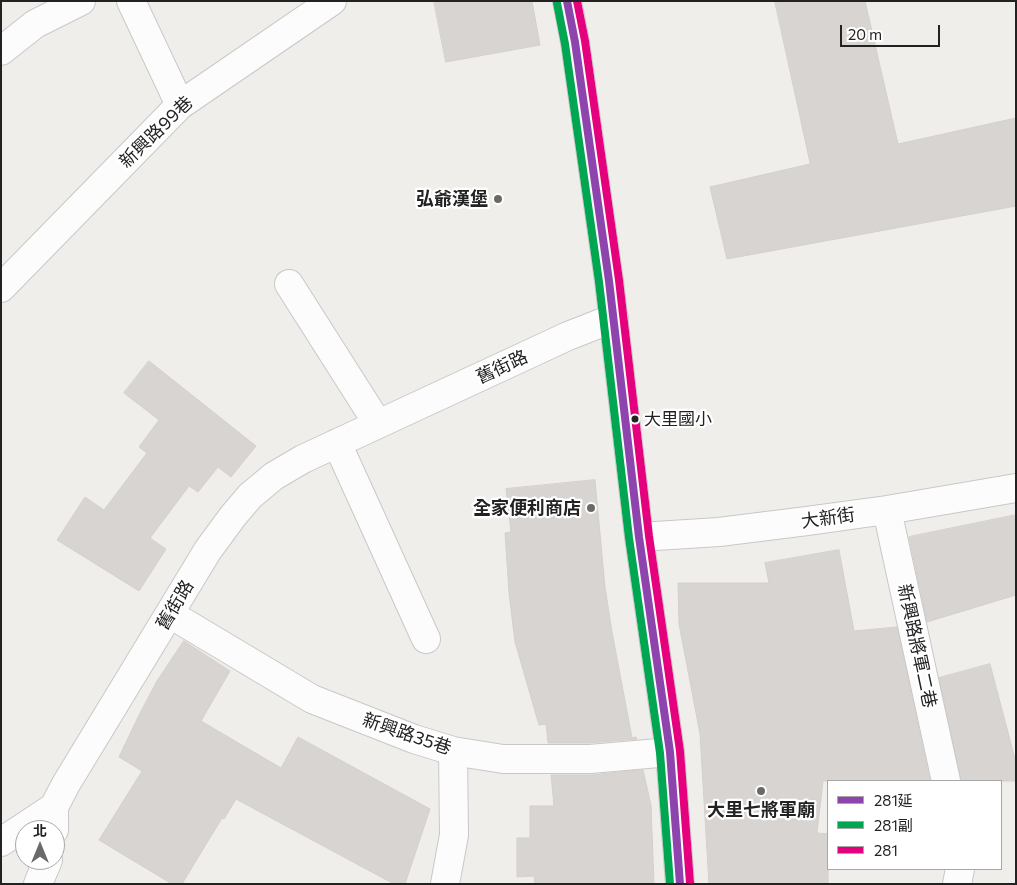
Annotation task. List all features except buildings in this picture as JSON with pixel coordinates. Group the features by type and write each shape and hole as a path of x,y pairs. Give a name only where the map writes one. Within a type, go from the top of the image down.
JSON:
{"street":[{"path":"1,51 36,24 81,1"},
{"path":"131,1 180,105"},
{"name":"新興路99巷","path":"1,288 180,105 332,1"},
{"path":"567,1 575,42 614,318 639,538 674,783 680,884"},
{"path":"289,284 378,424"},
{"name":"舊街路","path":"1,842 54,818 66,784 208,550 250,496 274,476 303,459 568,336 614,318"},
{"path":"337,443 426,639"},
{"name":"大新街","path":"639,538 719,532 887,510 1016,488"},
{"name":"新興路將軍二巷","path":"887,510 946,780"},
{"name":"新興路35巷","path":"170,614 312,699 453,751 503,759 590,759 670,752"},
{"path":"445,884 454,836 453,751"},
{"path":"38,884 44,870"},
{"path":"957,884 960,870"}],"transit line":[{"name":"281延","path":"567,1 575,42 609,281 639,537 670,752 680,884"},
{"name":"281","path":"577,1 585,41 619,280 649,536 680,751 690,883"},
{"name":"281副","path":"557,3 565,44 599,282 629,538 660,753 670,884"}],"place":[{"name":"弘爺漢堡","path":"498,199"},
{"name":"大里國小","path":"635,419"},
{"name":"全家便利商店","path":"591,508"},
{"name":"大里七將軍廟","path":"761,791"}]}
